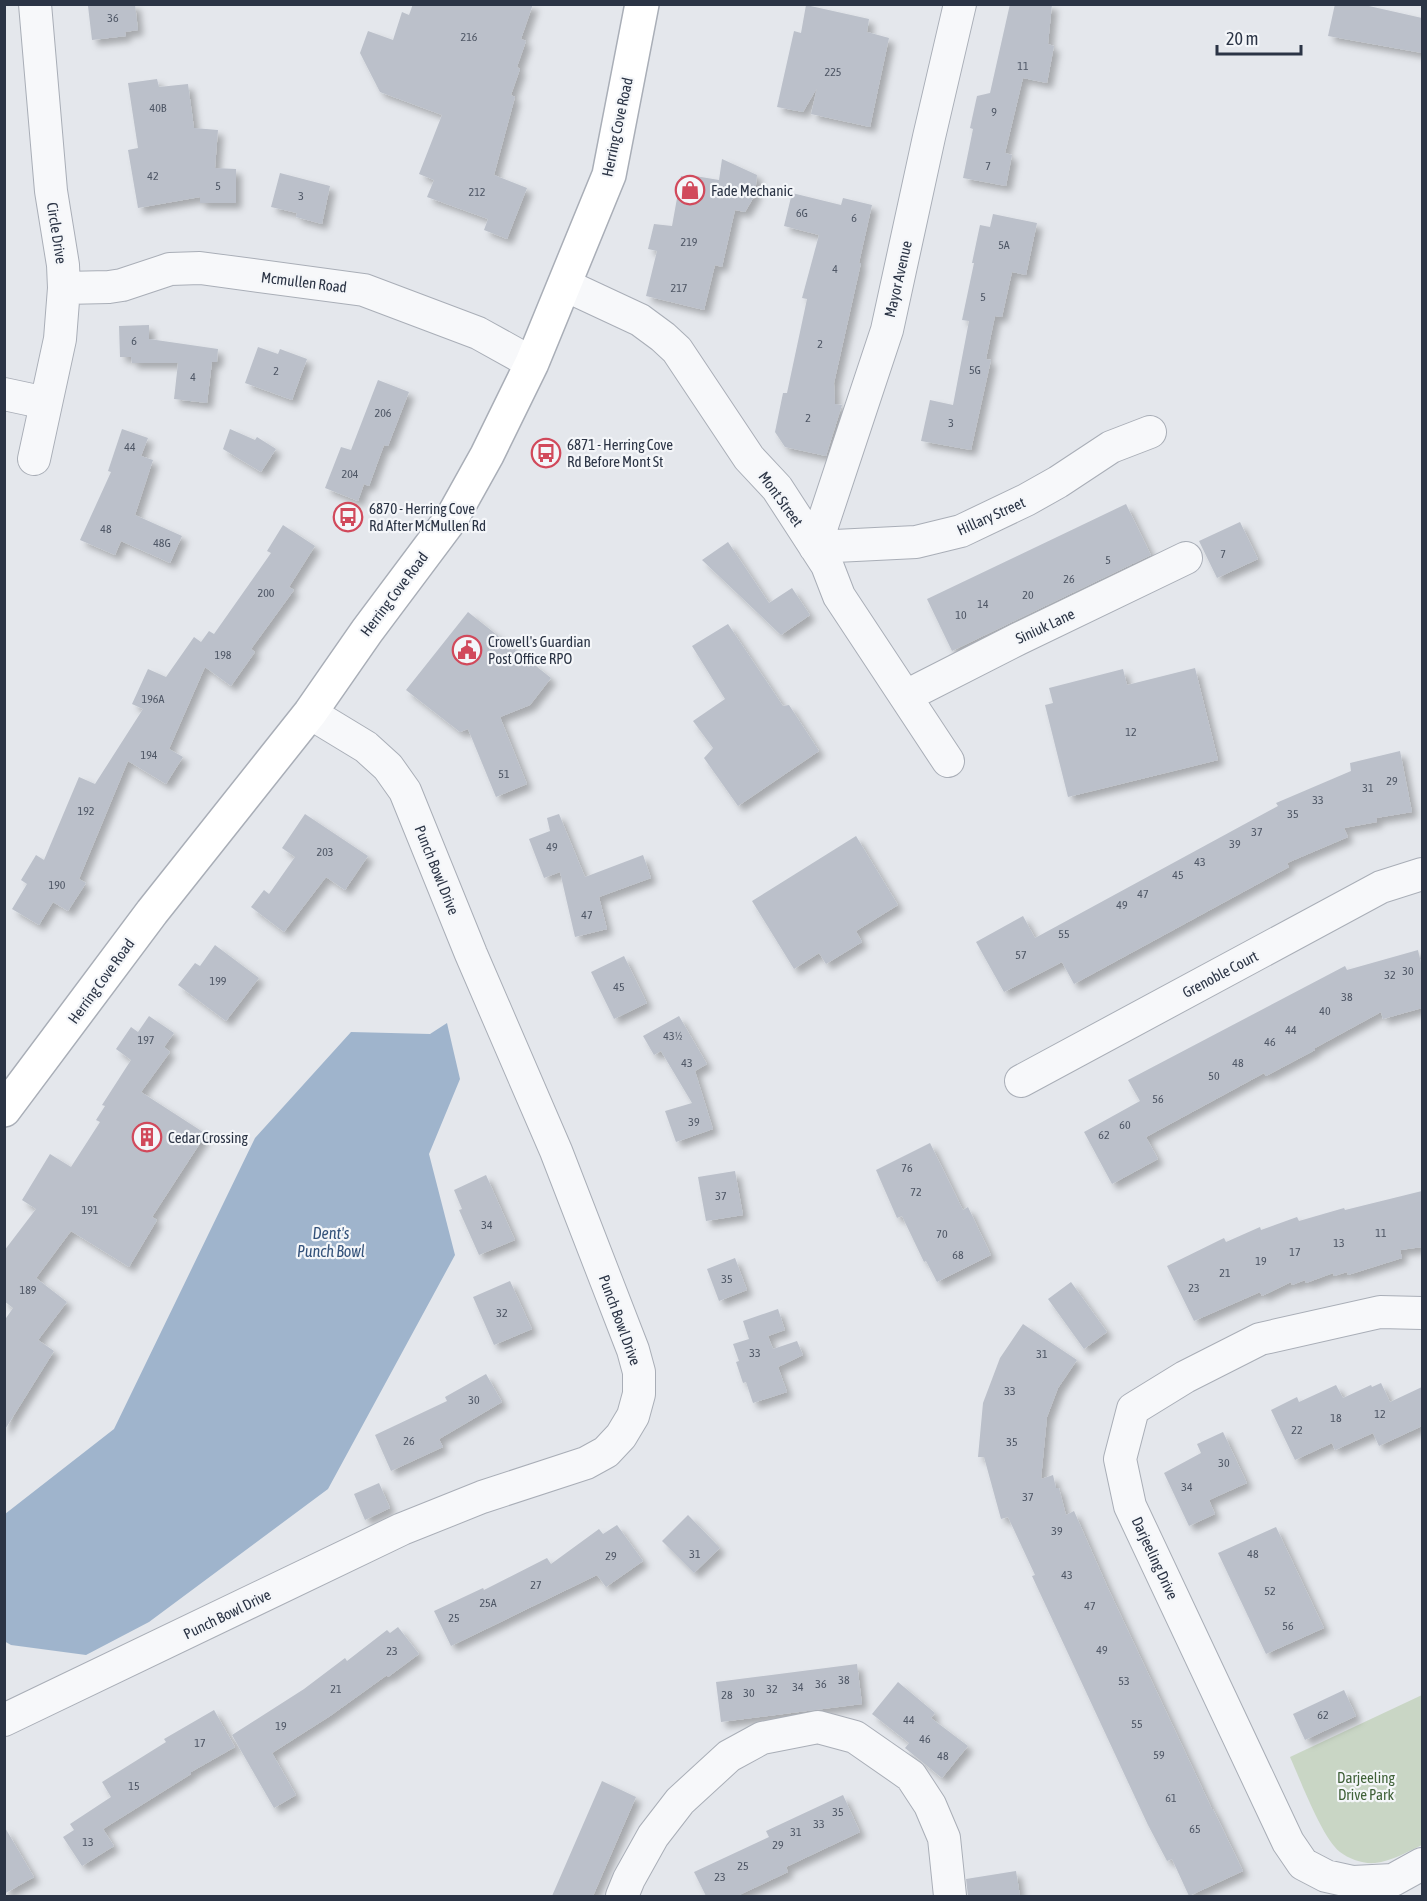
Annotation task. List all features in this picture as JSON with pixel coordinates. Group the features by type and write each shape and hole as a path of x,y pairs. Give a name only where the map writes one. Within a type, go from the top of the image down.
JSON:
{"main road":[{"name":"Herring Cove Road","path":"4,1110 152,912 310,712 453,516 487,455 532,363 609,175 642,4"}],"street":[{"name":"Circle Drive","path":"34,459 60,339 64,288 63,265 51,191 35,4"},
{"name":"Mayor Avenue","path":"815,547 887,330 960,4"},
{"name":"Mcmullen Road","path":"64,288 109,287 128,284 170,269 200,268 364,290 478,333 532,363"},
{"name":"Mont Street","path":"565,285 640,320 677,350 749,458 777,488 827,565 839,596 948,761"},
{"path":"4,394 46,403"},
{"name":"Hillary Street","path":"815,547 916,542 961,531 1026,500 1111,447 1150,432"},
{"name":"Siniuk Lane","path":"906,696 1186,558"},
{"name":"Punch Bowl Drive","path":"4,1720 402,1529 482,1497 586,1463 606,1452 621,1436 633,1416 639,1394 639,1372 633,1350 556,1151 471,954 405,791 388,767 366,747 310,712"},
{"name":"Grenoble Court","path":"1021,1081 1381,887 1422,874"},
{"name":"Darjeeling Drive","path":"1422,1313 1380,1312 1260,1339 1185,1377 1133,1409 1120,1459 1130,1506 1288,1842 1303,1864 1326,1876 1353,1882 1393,1880 1422,1864"},
{"path":"622,1896 653,1836 680,1801 729,1756 762,1738 818,1727 855,1737 911,1776 930,1805 944,1838 950,1896"}],"green space":[{"name":"Darjeeling Drive Park","path":"1422,1695 1422,1845 1381,1862 1366,1863 1352,1859 1340,1852 1326,1834 1290,1757"}],"water":[{"name":"Dent's Punch Bowl","path":"447,1023 460,1079 429,1154 455,1255 328,1489 149,1622 86,1655 11,1645 4,1641 5,1514 114,1429 255,1138 351,1032 430,1034"}],"building":[{"path":"135,4 138,30 125,32 126,36 92,40 88,6"},
{"path":"413,4 533,4 521,39 526,41 511,95 515,97 494,175 527,188 507,239 484,230 488,219 427,197 434,180 419,174 442,115 380,92 360,53 368,31 393,40 402,12 409,15"},
{"path":"1010,4 1052,4 1048,44 1054,46 1047,83 1023,78 1005,153 1012,155 1006,186 963,178 977,96 990,93"},
{"path":"1335,4 1360,4 1422,18 1422,53 1328,36"},
{"path":"806,5 869,19 867,32 889,38 870,127 811,114 817,88 803,112 777,107 794,31 801,33"},
{"path":"157,79 159,87 188,84 194,128 218,130 215,168 236,169 236,203 200,203 200,197 138,208 128,150 138,148 128,83"},
{"path":"722,159 757,175 755,195 745,212 735,210 722,267 715,265 704,310 646,296 657,251 648,249 654,224 672,226 681,176 688,177 689,175 719,180"},
{"path":"280,173 330,186 322,224 296,217 297,213 271,207"},
{"path":"792,193 841,205 843,198 872,205 834,383 835,404 842,405 826,456 785,447 775,432 783,393 787,393 807,299 802,298 819,235 784,226"},
{"path":"993,214 1037,223 1026,275 1012,272 1002,317 995,316 986,359 991,360 971,450 921,441 930,400 953,405 969,321 962,320 974,263 972,263 980,225 990,227"},
{"path":"149,325 149,339 218,349 217,362 212,362 207,403 174,399 178,363 132,363 131,357 120,357 119,326"},
{"path":"258,347 278,354 280,349 307,359 292,400 245,383"},
{"path":"378,380 409,392 388,446 384,445 369,486 364,484 358,501 325,488 341,447 351,450"},
{"path":"122,429 148,438 141,456 153,460 135,515 182,536 170,563 121,541 115,555 80,540 111,472 108,471"},
{"path":"230,429 255,440 257,437 276,449 261,472 223,449"},
{"path":"1126,504 1151,555 952,651 927,599"},
{"path":"1240,522 1258,559 1217,578 1199,541"},
{"path":"283,525 315,546 289,587 294,590 251,649 255,652 231,686 205,667 169,749 183,757 166,784 128,761 79,879 86,883 68,911 53,902 39,925 12,909 27,884 21,880 36,855 44,860 79,777 95,784 143,709 132,704 148,669 166,677 194,637 201,642 209,631 214,634 271,553 267,551"},
{"path":"728,542 769,603 792,588 810,615 781,635 702,560"},
{"path":"468,612 551,678 530,705 500,717 527,784 496,797 468,729 460,732 406,690"},
{"path":"728,624 783,706 789,705 819,751 738,806 704,758 713,748 693,721 725,699 692,646"},
{"path":"1195,668 1218,760 1068,797 1045,705 1053,703 1049,688 1123,669 1127,685"},
{"path":"1400,751 1412,812 1376,818 1377,822 1344,828 1348,837 1287,863 1289,867 1074,984 1062,962 1004,992 976,942 1023,916 1035,938 1278,806 1276,803 1351,771 1350,763"},
{"path":"305,814 368,856 345,890 326,877 284,932 251,907 264,890 269,894 295,857 282,848"},
{"path":"559,814 585,877 643,855 651,878 599,897 607,929 575,937 560,872 544,878 529,839 550,831 547,818"},
{"path":"856,836 898,905 856,931 862,942 826,964 819,953 794,969 752,901"},
{"path":"215,945 259,978 226,1021 178,985 195,963 200,966"},
{"path":"1418,950 1422,968 1422,1008 1383,1019 1381,1012 1315,1050 1266,1076 1264,1073 1146,1137 1158,1159 1112,1184 1084,1132 1140,1101 1128,1080 1345,966 1347,970"},
{"path":"624,956 647,1003 614,1019 591,972"},
{"path":"149,1016 174,1033 164,1047 170,1052 141,1092 206,1134 152,1217 157,1220 129,1267 71,1231 36,1278 67,1302 38,1340 54,1351 4,1431 4,1321 13,1308 4,1301 4,1251 36,1209 22,1200 50,1154 71,1167 100,1122 96,1120 105,1106 102,1105 131,1060 116,1049 131,1027 138,1032"},
{"path":"679,1016 707,1064 695,1071 713,1129 676,1142 665,1111 692,1103 661,1051 654,1055 643,1036"},
{"path":"930,1143 963,1210 968,1207 991,1255 937,1282 926,1261 924,1262 902,1216 897,1218 876,1170"},
{"path":"735,1171 743,1215 706,1221 698,1177"},
{"path":"486,1175 515,1240 479,1255 459,1210 462,1209 454,1190"},
{"path":"1422,1191 1422,1247 1400,1250 1402,1258 1348,1275 1347,1272 1334,1276 1333,1273 1306,1283 1305,1280 1292,1285 1291,1282 1262,1296 1260,1292 1194,1321 1167,1266 1224,1238 1226,1242 1260,1227 1261,1230 1297,1217 1299,1221 1344,1208 1345,1210"},
{"path":"735,1258 747,1290 719,1301 707,1269"},
{"path":"510,1281 532,1329 494,1345 473,1297"},
{"path":"1071,1282 1107,1332 1084,1349 1048,1299"},
{"path":"778,1309 785,1330 768,1336 773,1349 797,1341 803,1355 778,1367 787,1392 753,1403 746,1382 743,1383 733,1344 749,1339 743,1321"},
{"path":"1023,1324 1077,1360 1058,1388 1047,1417 1041,1479 1053,1475 1066,1515 1074,1511 1107,1586 1243,1871 1189,1896 1172,1859 1167,1861 1148,1825 1032,1576 1035,1575 1008,1517 1001,1519 984,1457 978,1457 983,1403 1000,1358"},
{"path":"486,1374 502,1402 439,1439 443,1447 391,1471 375,1435 447,1401 445,1397"},
{"path":"1381,1383 1390,1402 1422,1387 1422,1426 1379,1446 1373,1433 1335,1450 1332,1443 1295,1460 1271,1410 1297,1397 1299,1402 1336,1385 1343,1398 1371,1385 1372,1387"},
{"path":"1223,1432 1247,1483 1209,1500 1215,1514 1189,1526 1164,1473 1201,1453 1197,1444"},
{"path":"379,1483 390,1508 365,1520 354,1494"},
{"path":"688,1515 720,1548 694,1573 662,1541"},
{"path":"617,1525 643,1561 606,1587 597,1575 451,1646 434,1611 483,1588 484,1590 547,1558 551,1564 599,1529 603,1534"},
{"path":"1276,1527 1324,1628 1266,1654 1218,1553"},
{"path":"398,1627 419,1654 272,1753 296,1795 274,1808 232,1735 304,1689 345,1658 347,1661 387,1630 390,1633"},
{"path":"857,1664 862,1704 721,1722 716,1682"},
{"path":"898,1682 935,1713 931,1718 968,1746 942,1778 905,1748 909,1743 872,1714"},
{"path":"1344,1690 1356,1716 1305,1740 1293,1714"},
{"path":"214,1710 235,1747 191,1772 103,1829 114,1846 82,1866 63,1837 74,1830 70,1824 111,1797 102,1782 166,1742 164,1739"},
{"path":"602,1781 636,1797 593,1896 552,1896"},
{"path":"843,1795 860,1832 786,1867 788,1872 737,1896 706,1896 694,1872 769,1837 766,1831"},
{"path":"4,1826 34,1877 4,1894"},
{"path":"1016,1871 1020,1896 968,1896 966,1879"}],"place":[{"name":"Fade Mechanic","path":"690,190"},
{"name":"6871 - Herring Cove Rd Before Mont St","path":"546,453"},
{"name":"6870 - Herring Cove Rd After McMullen Rd","path":"348,517"},
{"name":"Crowell's Guardian Post Office RPO","path":"467,650"},
{"name":"Cedar Crossing","path":"147,1137"}]}
